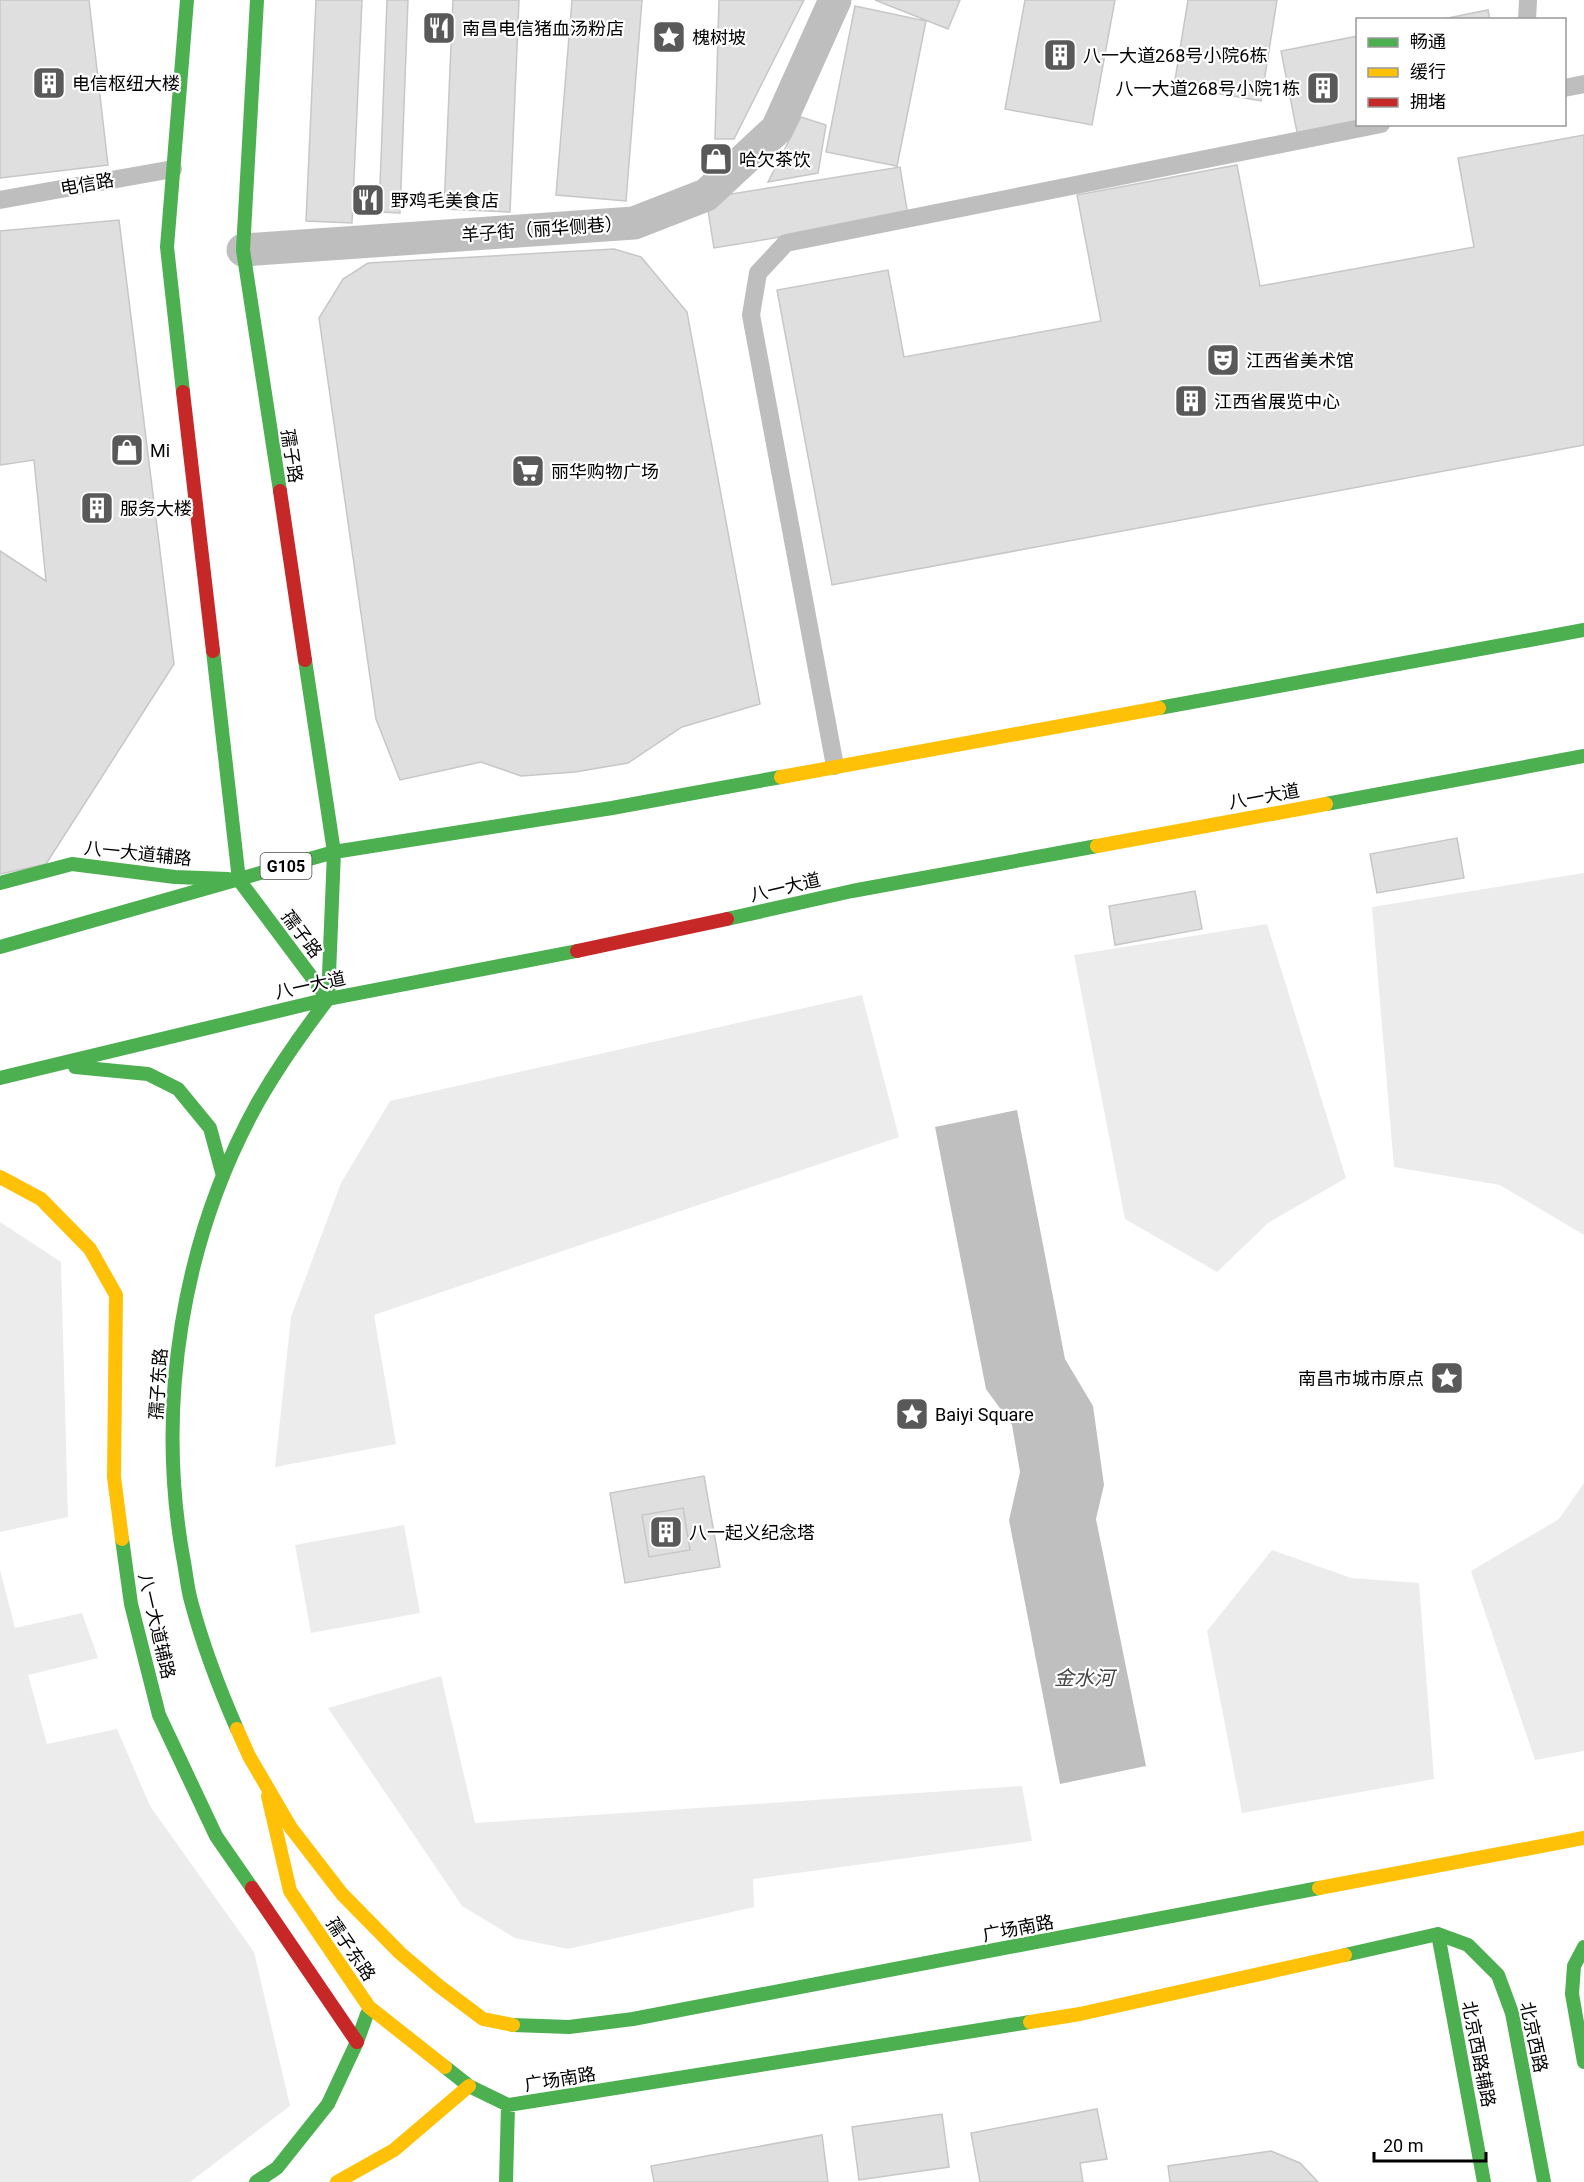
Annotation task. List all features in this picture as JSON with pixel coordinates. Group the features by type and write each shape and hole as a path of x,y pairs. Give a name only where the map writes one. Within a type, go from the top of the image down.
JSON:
{"main road":[{"path":"0,947 239,880 167,247 187,0"},
{"name":"孺子路","path":"257,0 243,250 333,852 328,999"},
{"path":"333,852 612,808 1584,630"},
{"name":"八一大道","path":"0,1078 328,999 647,937 852,891 1584,756"},
{"name":"G105","path":"239,880 333,852"},
{"name":"八一大道辅路","path":"0,883 72,864 175,877 239,880"},
{"name":"孺子路","path":"239,880 328,999"},
{"name":"孺子东路","path":"328,999 289,1051 256,1106 223,1176 205,1226 188,1288 177,1352 172,1417 173,1482 180,1547 212,1673 237,1733 267,1791 303,1845 343,1896 388,1943 451,1996 485,2020 520,2026"},
{"path":"52,1065 148,1074 178,1089 210,1128 223,1176"},
{"name":"八一大道辅路","path":"0,1177 41,1198 90,1249 116,1295 114,1477 130,1604 159,1715 216,1836 357,2042"},
{"name":"孺子东路","path":"267,1791 290,1891 369,2007 469,2086"},
{"name":"广场南路","path":"520,2026 575,2028 675,2012 1584,1838"},
{"name":"广场南路","path":"469,2086 508,2105 1080,2014 1438,1934"},
{"name":"北京西路辅路","path":"1438,1934 1484,2182"},
{"name":"北京西路","path":"1438,1934 1467,1945 1498,1975 1512,2013 1544,2182"},
{"path":"1584,1947 1574,1966 1572,1994 1584,2062"},
{"path":"256,2182 277,2168 327,2104 357,2042 369,2007"},
{"path":"337,2182 394,2150 469,2086"},
{"path":"506,2182 508,2105"}],"street":[{"name":"羊子街（丽华侧巷）","path":"243,250 634,223 706,195 777,129 835,0"}],"lane":[{"path":"1527,18 1528,0"},
{"path":"1566,88 1584,84"},
{"path":"835,766 751,315 758,273 786,243 1371,126"},
{"name":"电信路","path":"0,200 173,169"}],"shaded area":[{"path":"1584,873 1584,1235 1500,1185 1394,1167 1372,907"},
{"path":"1267,924 1346,1178 1268,1223 1217,1272 1125,1219 1074,955"},
{"path":"862,995 899,1137 374,1315 396,1444 275,1467 291,1317 341,1183 390,1101"},
{"path":"0,1222 61,1262 68,1517 0,1532"},
{"path":"1584,1483 1584,1751 1535,1760 1471,1571 1559,1519"},
{"path":"404,1525 420,1613 311,1633 295,1545"},
{"path":"1272,1550 1351,1578 1419,1583 1434,1779 1242,1813 1207,1631"},
{"path":"0,1570 15,1628 82,1613 98,1658 28,1675 47,1744 117,1729 150,1806 254,1952 290,2106 190,2182 0,2182"},
{"path":"441,1676 475,1823 1022,1786 1032,1841 753,1879 754,1907 568,1949 515,1938 462,1906 328,1708"}],"water":[{"name":"金水河","path":"1017,1110 1065,1359 1093,1406 1104,1485 1096,1519 1146,1766 1060,1784 1009,1520 1020,1472 1012,1425 986,1389 935,1127"}],"building":[{"name":"电信枢纽大楼","path":"0,0 89,0 108,165 0,178"},
{"path":"316,0 362,0 352,223 306,221"},
{"path":"387,0 408,0 400,213 379,212"},
{"path":"453,0 519,0 510,212 444,209"},
{"path":"572,0 642,0 626,201 556,195"},
{"path":"719,0 804,0 734,139 715,139"},
{"path":"875,0 960,0 948,29"},
{"name":"八一大道268号小院6栋","path":"1025,0 1115,0 1092,125 1005,109"},
{"path":"1188,0 1277,0 1261,101 1174,86"},
{"path":"855,6 926,21 897,166 826,152"},
{"path":"1488,10 1490,18 1448,18"},
{"name":"八一大道268号小院1栋","path":"1356,36 1356,124 1298,137 1281,51"},
{"path":"801,117 826,125 818,173 768,182"},
{"name":"江西省展览中心","path":"1584,135 1584,445 832,585 777,290 888,270 904,357 1101,321 1077,195 1237,165 1260,286 1474,247 1458,158"},
{"path":"900,167 908,216 714,248 706,198"},
{"name":"服务大楼","path":"119,220 174,664 46,864 0,874 0,551 46,581 34,460 0,465 0,231"},
{"name":"丽华购物广场","path":"614,249 641,257 687,312 760,704 682,727 628,763 575,772 521,776 481,762 400,780 376,719 319,318 343,279 368,263"},
{"path":"1457,838 1464,878 1377,893 1370,854"},
{"path":"1195,891 1202,929 1115,945 1109,906"},
{"path":"704,1476 720,1567 625,1583 610,1493"},
{"name":"八一起义纪念塔","path":"683,1508 690,1550 649,1557 642,1515"},
{"path":"1097,2109 1107,2159 1080,2163 1083,2182 980,2182 971,2133"},
{"path":"942,2114 949,2167 859,2180 852,2127"},
{"path":"822,2135 828,2182 654,2182 651,2166"},
{"path":"1271,2151 1300,2163 1318,2182 1170,2182 1168,2166"}],"traffic: fast":[{"path":"183,392 167,247 187,0"},
{"path":"257,0 243,250 280,491"},
{"path":"1159,708 1584,630"},
{"path":"213,651 239,880 328,999"},
{"path":"305,660 334,852 328,999"},
{"path":"1326,804 1584,756"},
{"path":"0,947 334,852 612,808 781,777"},
{"path":"727,919 852,891 1097,846"},
{"path":"0,883 72,864 175,877 228,879"},
{"path":"0,1078 328,999 577,951"},
{"path":"237,1729 201,1634 190,1596 175,1499 173,1441 175,1382 182,1324 194,1267 210,1211 231,1156 273,1077 328,999"},
{"path":"75,1067 148,1074 178,1089 210,1128 223,1176"},
{"path":"122,1539 131,1604 159,1715 216,1836 252,1888"},
{"path":"513,2025 569,2027 633,2019 1319,1888"},
{"path":"1438,1934 1484,2182"},
{"path":"1345,1955 1438,1934 1468,1945 1498,1975 1512,2013 1544,2182"},
{"path":"1584,1947 1574,1966 1572,1994 1584,2062"},
{"path":"256,2182 277,2168 328,2104 357,2042 367,2014"},
{"path":"445,2067 469,2086 508,2105 1030,2022"},
{"path":"506,2182 508,2105"}],"traffic: slow":[{"path":"781,777 1159,708"},
{"path":"1097,846 1326,804"},
{"path":"0,1177 41,1199 90,1249 116,1295 114,1477 122,1539"},
{"path":"237,1729 249,1756 291,1828 342,1894 400,1953 439,1986 483,2019 513,2025"},
{"path":"268,1796 290,1891 369,2007 445,2067"},
{"path":"1319,1888 1584,1838"},
{"path":"1030,2022 1080,2014 1345,1955"},
{"path":"337,2182 394,2150 469,2086"}],"traffic: jam":[{"path":"183,392 213,651"},
{"path":"280,491 305,660"},
{"path":"577,951 727,919"},
{"path":"252,1888 357,2042"}],"place":[{"name":"南昌电信猪血汤粉店","path":"439,28"},
{"name":"槐树坡","path":"669,37"},
{"name":"八一大道268号小院6栋","path":"1060,55"},
{"name":"电信枢纽大楼","path":"49,83"},
{"name":"八一大道268号小院1栋","path":"1323,88"},
{"name":"哈欠茶饮","path":"716,159"},
{"name":"野鸡毛美食店","path":"368,200"},
{"name":"江西省美术馆","path":"1223,360"},
{"name":"江西省展览中心","path":"1191,401"},
{"name":"Mi","path":"127,450"},
{"name":"丽华购物广场","path":"528,471"},
{"name":"服务大楼","path":"97,508"},
{"name":"南昌市城市原点","path":"1447,1378"},
{"name":"Baiyi Square","path":"912,1414"},
{"name":"八一起义纪念塔","path":"666,1532"}]}
